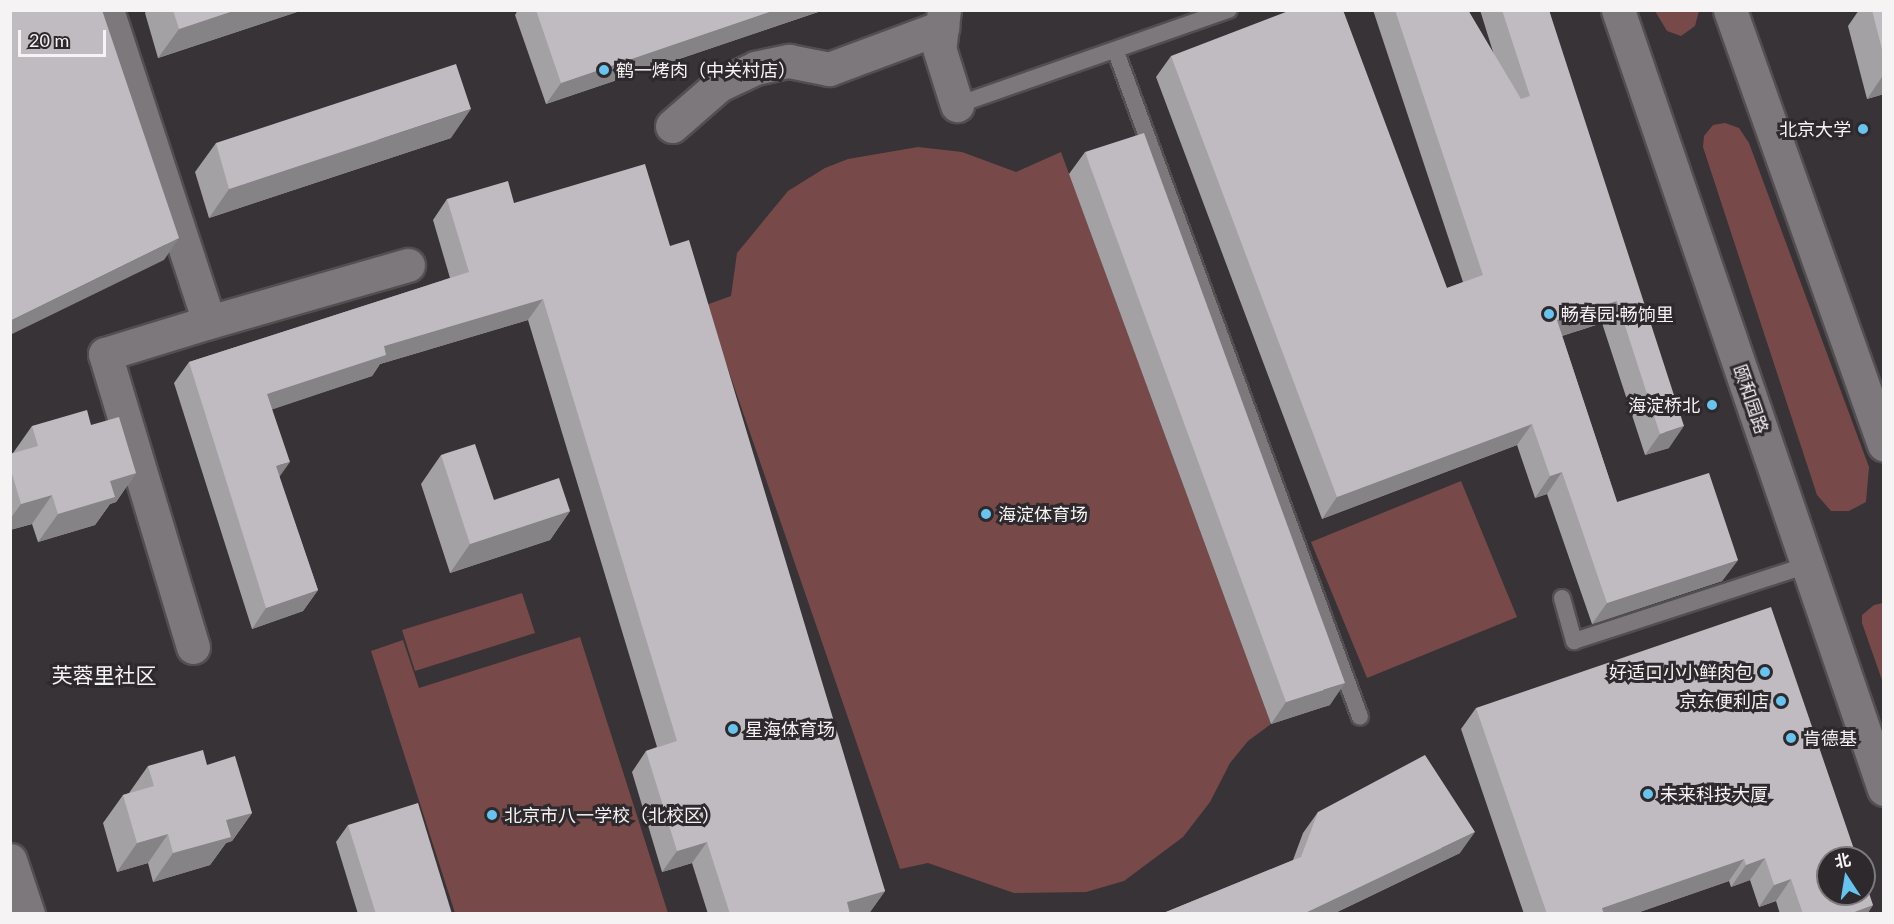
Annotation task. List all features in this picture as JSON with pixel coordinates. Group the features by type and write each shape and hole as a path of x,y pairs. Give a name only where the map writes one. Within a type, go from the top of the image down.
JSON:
{"street":[{"path":"107,10 209,322"},
{"name":"颐和园路","path":"1618,10 1884,789"},
{"path":"1730,10 1884,444"},
{"path":"943,19 939,48 957,105"},
{"path":"672,126 719,85 755,68 789,61 828,69 943,19"},
{"path":"193,647 105,354 408,265"},
{"path":"10,860 28,914"}],"lane":[{"path":"957,105 1116,52 1229,10"},
{"path":"1116,52 1360,717"},
{"path":"1562,598 1574,641 1808,565"}],"shaded area":[{"path":"1655,11 1699,11 1695,26 1681,36 1667,31"},
{"path":"1725,123 1739,128 1749,143 1869,467 1866,502 1849,511 1831,511 1817,495 1703,147 1704,136 1713,125"},
{"name":"海淀体育场","path":"918,147 962,152 1016,172 1061,152 1271,724 1248,741 1230,763 1210,802 1183,837 1124,881 1086,892 1014,893 928,863 900,869 706,305 731,296 737,253 788,191 825,168 848,159"},
{"path":"1461,481 1517,617 1367,678 1311,542"},
{"path":"522,593 535,633 415,671 402,630"},
{"path":"1884,603 1883,683 1862,623 1862,615 1874,605"},
{"path":"580,637 668,913 455,913 371,651 403,640 419,688"}],"building":[{"path":"10,10 102,10 179,238 10,321"},
{"path":"173,10 236,10 179,29"},
{"path":"536,10 775,10 561,83"},
{"path":"1291,10 1343,10 1447,288 1483,275 1395,10 1468,10 1521,99 1530,96 1502,10 1549,10 1684,426 1660,434 1617,301 1557,320 1617,502 1709,473 1738,560 1607,603 1562,472 1550,476 1532,424 1337,497 1171,56"},
{"path":"1872,10 1884,10 1884,57"},
{"path":"456,64 471,109 229,189 216,143"},
{"path":"1144,133 1345,683 1286,702 1085,152"},
{"name":"星海体育场","path":"645,164 670,246 689,240 885,891 847,902 850,914 730,914 707,842 677,851 646,751 677,741 543,299 384,346 386,355 267,394 290,462 276,466 318,590 266,608 189,362 469,272 447,199 508,181 514,203"},
{"path":"87,410 91,425 119,417 136,473 110,481 115,497 58,514 52,495 21,504 10,467 10,454 38,446 32,426"},
{"path":"475,444 494,500 559,478 570,511 470,544 441,455"},
{"name":"未来科技大厦","path":"1771,607 1853,846 1816,846 1816,906 1870,906 1849,914 1803,914 1791,879 1774,885 1765,858 1746,865 1744,859 1602,908 1604,914 1547,914 1476,708"},
{"path":"203,750 207,765 235,756 252,813 226,820 231,837 173,853 168,834 137,843 123,795 154,786 148,766"},
{"path":"1425,755 1475,832 1303,914 1161,914 1301,857 1318,812"},
{"path":"418,803 452,914 376,914 348,825"}],"place":[{"name":"鹤一烤肉（中关村店）","path":"604,70"},
{"name":"北京大学","path":"1863,129"},
{"name":"畅春园·畅饷里","path":"1549,314"},
{"name":"海淀桥北","path":"1712,405"},
{"name":"海淀体育场","path":"986,514"},
{"name":"好适口小小鲜肉包","path":"1765,672"},
{"name":"京东便利店","path":"1781,701"},
{"name":"星海体育场","path":"733,729"},
{"name":"肯德基","path":"1791,738"},
{"name":"未来科技大厦","path":"1648,794"},
{"name":"北京市八一学校（北校区）","path":"492,815"}],"district":[{"name":"芙蓉里社区","path":"104,675"}]}
